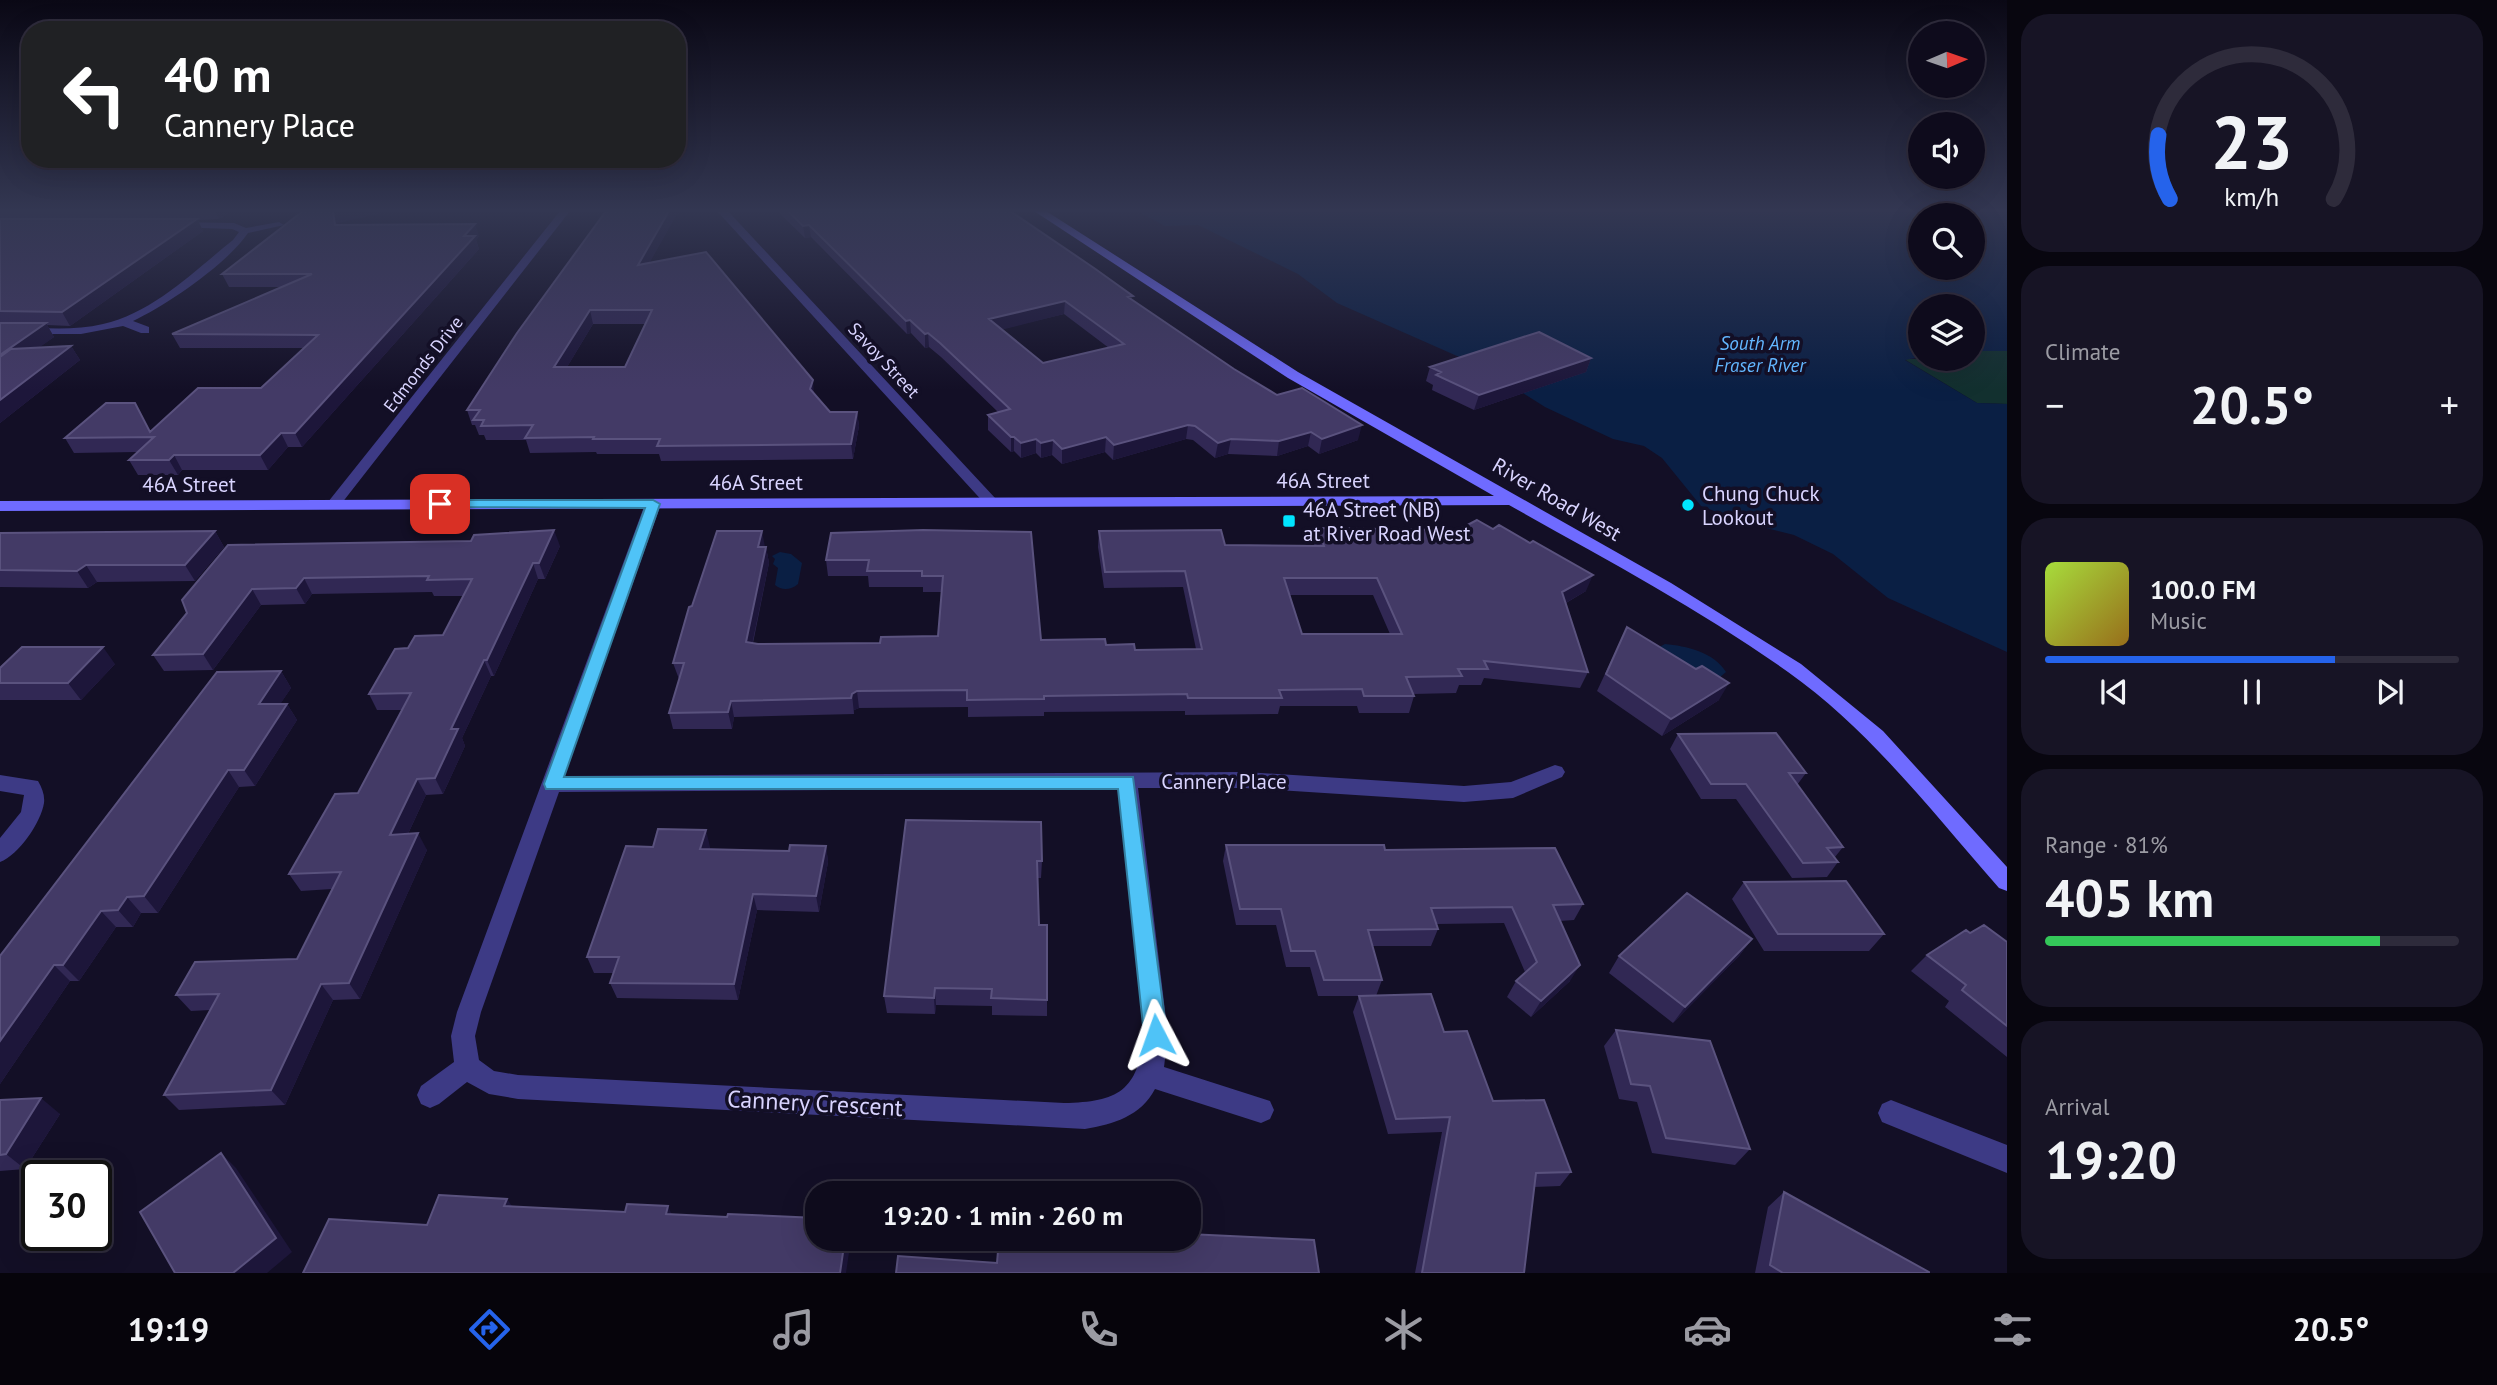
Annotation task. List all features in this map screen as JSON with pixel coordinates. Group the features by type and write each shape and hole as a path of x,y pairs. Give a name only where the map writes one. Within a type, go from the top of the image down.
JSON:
{"street":[{"path":"0,330 86,330 124,322 199,270"},
{"name":"Edmonds Drive","path":"334,505 518,270"},
{"name":"Savoy Street","path":"777,270 991,502"},
{"name":"River Road West","path":"1131,270 1293,375 1736,629 1816,684 1877,736 2007,881"},
{"path":"124,322 145,330"},
{"name":"46A Street","path":"0,506 1512,500"},
{"path":"430,1095 467,1067 463,1036 469,1012 653,504"},
{"name":"Cannery Place","path":"553,784 1292,781 1464,794 1513,790 1555,772"},
{"path":"1127,782 1154,1009 1155,1056 1151,1074 1261,1110"},
{"path":"0,783 31,786 35,793 35,803 29,816 0,853"},
{"name":"Cannery Crescent","path":"467,1067 489,1082 518,1087 1084,1117 1125,1107 1139,1093 1151,1074"},
{"path":"1891,1114 2007,1159"}],"green space":[{"path":"1985,349 2007,351 2007,404 1977,403 1924,371 1985,371"}],"water":[{"name":"South Arm Fraser River","path":"1291,270 1908,270 1908,280 1985,280 1985,270 2007,270 2007,351 1985,351 1985,294 1908,294 1908,359 1905,360 1908,362 1908,371 1923,371 1977,403 2007,404 2007,652 1888,598 1833,554 1794,535 1746,523 1701,506 1662,458 1644,446 1613,439 1545,407 1482,367 1337,303"},
{"path":"780,552 791,554 802,563 798,584 789,589 775,585 778,568 773,564 775,559 772,556"},
{"path":"1665,644 1690,648 1707,655 1726,672 1719,678 1697,670 1659,647"}],"building":[{"path":"0,270 122,270 62,312 0,311"},
{"path":"227,270 444,270 295,433 281,433 260,455 174,455 169,460 129,460 154,437 65,438 106,403 135,403 150,432 198,388 261,388 318,335 172,334 312,274 222,274"},
{"path":"563,270 721,270 813,380 810,389 830,412 857,412 851,444 657,446 660,439 525,438 533,425 481,426 484,420 473,420 480,410 467,410 517,333","holes":["590,310 652,310 625,367 554,367"]},
{"path":"855,270 1097,270 1133,296 1128,297 1277,395 1302,388 1362,425 1322,439 1311,432 1279,441 1231,439 1218,443 1195,426 1188,425 1114,445 1106,437 1062,449 1053,440 1041,443 1036,439 1021,443 988,415 1010,409 940,343 910,320 906,321","holes":["1065,301 1124,344 1043,363 989,319"]},
{"path":"0,323 46,323 0,355"},
{"path":"1539,332 1591,358 1479,395 1436,375 1441,372 1430,367"},
{"path":"71,346 0,400 0,357 11,349"},
{"path":"1477,520 1493,529 1499,525 1593,575 1562,592 1588,672 1484,661 1488,669 1458,669 1462,676 1406,677 1414,696 1364,696 1362,689 1279,690 1282,698 1188,698 1187,694 967,700 967,690 857,691 851,698 731,701 728,712 669,713 684,663 673,663 689,607 692,606 717,531 762,531 758,547 766,547 746,642 880,643 881,637 938,636 943,576 922,576 922,571 867,571 869,560 826,560 831,533 923,530 1031,532 1041,640 1105,639 1106,645 1134,644 1135,650 1202,649 1185,571 1105,572 1099,531 1221,530 1225,545 1324,546 1317,528 1458,530","holes":["1284,578 1377,578 1402,634 1302,634"]},
{"path":"554,530 539,563 533,563 487,660 484,660 451,729 458,729 435,778 417,779 390,835 418,833 349,983 321,984 271,1090 164,1095 219,994 176,995 195,962 297,959 341,872 289,874 335,794 358,793 411,693 369,694 395,649 408,648 415,636 443,635 472,579 427,580 429,576 304,578 296,588 252,589 203,654 153,655 187,613 182,600 228,545 471,541 474,535"},
{"path":"215,531 185,565 86,565 77,571 0,570 0,533"},
{"path":"1627,627 1696,669 1702,666 1729,683 1671,719 1606,674"},
{"path":"22,647 103,647 68,683 0,683 0,668"},
{"path":"281,671 259,704 287,704 244,770 228,770 144,896 127,897 118,910 101,911 63,965 54,965 0,1041 0,956 217,672"},
{"path":"1776,733 1806,773 1789,773 1843,847 1827,848 1838,862 1803,863 1746,784 1711,784 1678,734"},
{"path":"906,820 1041,822 1042,861 1037,861 1039,925 1047,925 1047,1000 991,998 992,989 935,988 934,998 884,996"},
{"path":"658,829 706,830 700,849 789,851 790,845 826,846 816,896 753,894 734,984 610,983 619,957 587,957 626,846 653,847"},
{"path":"1226,845 1384,845 1385,850 1555,848 1583,904 1553,905 1580,965 1541,1001 1516,981 1537,962 1512,907 1431,908 1438,929 1368,930 1382,980 1324,980 1315,951 1291,951 1281,909 1240,909"},
{"path":"1846,881 1884,934 1778,934 1744,882"},
{"path":"1687,893 1752,939 1685,1007 1619,956"},
{"path":"1984,925 2007,942 2007,1026 1962,990 1966,985 1927,955 1966,930 1970,933"},
{"path":"1431,994 1444,1032 1467,1031 1493,1101 1544,1100 1571,1172 1536,1173 1524,1273 1422,1273 1450,1117 1396,1119 1359,996"},
{"path":"1616,1030 1710,1041 1750,1149 1666,1138 1650,1086 1631,1084"},
{"path":"41,1098 6,1154 0,1155 0,1100"},
{"path":"221,1153 276,1238 233,1273 175,1273 140,1212"},
{"path":"1784,1192 1929,1273 1783,1273 1770,1265"},
{"path":"439,1195 507,1199 504,1206 625,1212 627,1204 668,1206 666,1214 805,1217 805,1251 843,1251 840,1273 303,1273 329,1219 427,1225"},
{"path":"1201,1235 1314,1240 1319,1273 896,1273 898,1256 997,1263 998,1251 1201,1251"}],"place":[{"name":"Chung Chuck Lookout","path":"1688,505"},
{"name":"46A Street (NB) at River Road West","path":"1289,521"}],"route":[{"path":"440,504 653,504 553,784 1127,782 1156,1035"}]}
